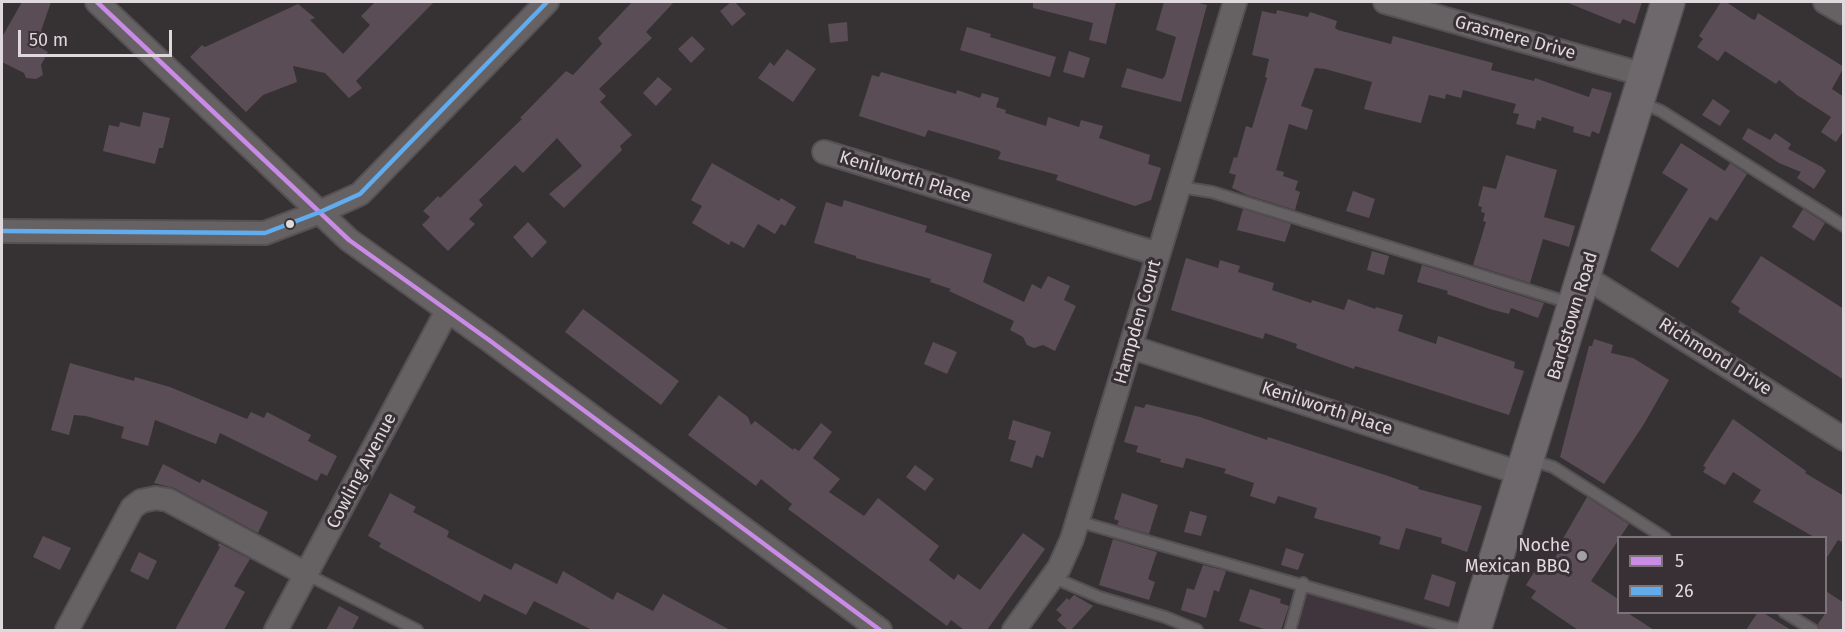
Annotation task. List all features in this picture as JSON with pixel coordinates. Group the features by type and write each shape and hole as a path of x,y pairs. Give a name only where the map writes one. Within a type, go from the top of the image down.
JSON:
{"main road":[{"name":"Bardstown Road","path":"1474,630 1581,291 1668,2"}],"street":[{"path":"97,2 350,240 880,630"},
{"path":"2,231 265,233 320,212 360,194 547,2"},
{"name":"Hampden Court","path":"1014,630 1059,568 1077,521 1235,2"},
{"name":"Grasmere Drive","path":"1385,2 1642,88"},
{"path":"1825,2 1844,13"},
{"name":"Kenilworth Place","path":"824,152 1158,254"},
{"name":"Richmond Drive","path":"1581,291 1844,439"},
{"name":"Cowling Avenue","path":"276,630 447,311"},
{"name":"Kenilworth Place","path":"1131,347 1525,466"},
{"path":"68,630 132,507 148,500 168,500 306,574"}],"lane":[{"path":"1642,88 1661,111 1844,226"},
{"path":"1180,187 1212,192 1581,291"},
{"path":"1525,466 1552,467 1663,536"},
{"path":"1077,521 1452,628 1474,630"},
{"path":"306,574 417,630"},
{"path":"1052,577 1099,597 1165,617 1197,630"},
{"path":"1290,630 1303,584"},
{"path":"1787,614 1813,630"}],"shaded area":[{"path":"1301,578 1457,621 1454,630 1284,630"}],"building":[{"path":"22,2 51,2 41,31 46,33 39,47 48,52 41,65 43,75 36,79 26,78 24,73 2,62 2,37"},
{"path":"375,2 434,2 356,81 362,88 349,98 325,73 293,66 297,82 263,95 246,112 190,57 202,45 205,47 298,4 315,18 310,20 343,54 370,25 361,16"},
{"path":"632,2 674,2 646,32 652,38 599,89 606,96 600,102 632,135 620,146 622,150 564,208 549,194 582,166 557,138 523,173 515,165 479,200 483,205 469,219 475,224 448,251 422,225 430,217 423,211 438,196 440,198 522,119 520,118 566,71 573,75 602,44 598,38"},
{"path":"731,2 735,2 746,14 732,26 720,11"},
{"path":"1033,2 1116,2 1106,44 1089,40 1093,23 1033,8"},
{"path":"1164,2 1195,2 1207,5 1181,102 1121,87 1127,68 1162,79 1165,76 1176,37 1156,30"},
{"path":"1566,2 1642,2 1635,24 1623,19 1620,24"},
{"path":"1721,2 1726,2 1755,20 1758,13 1844,67 1832,89 1844,97 1844,130 1836,142 1821,132 1831,117 1779,80 1776,84 1725,51 1718,61 1697,47 1703,39 1699,36"},
{"path":"1277,10 1308,17 1310,12 1337,21 1335,28 1338,30 1391,44 1393,36 1493,63 1491,70 1534,81 1535,78 1589,97 1592,88 1612,93 1599,134 1592,131 1590,137 1573,132 1574,127 1542,117 1541,121 1537,120 1535,129 1516,124 1519,114 1513,113 1516,104 1463,90 1461,98 1446,94 1445,99 1429,95 1421,123 1364,109 1372,82 1315,68 1301,106 1313,110 1307,130 1289,124 1276,170 1284,172 1283,176 1298,181 1295,190 1300,192 1295,210 1232,188 1236,175 1229,173 1234,157 1237,158 1246,126 1252,128 1267,78 1265,77 1269,59 1252,55 1262,11 1276,14"},
{"path":"847,22 848,41 830,43 828,24"},
{"path":"967,27 991,34 990,37 1056,57 1050,77 960,50"},
{"path":"692,36 705,49 691,63 678,49"},
{"path":"787,49 816,69 793,102 758,78 770,62 774,66"},
{"path":"1069,51 1090,58 1084,78 1063,72"},
{"path":"881,72 956,94 957,90 980,98 982,93 999,98 996,107 1006,110 1005,113 1046,126 1048,117 1079,127 1081,120 1103,126 1099,138 1150,155 1148,164 1161,168 1151,200 1135,206 1056,180 1058,175 998,159 1001,152 997,150 928,130 925,137 859,116 872,75 879,77"},
{"path":"658,77 672,89 656,106 643,93"},
{"path":"1713,99 1730,111 1720,126 1702,115"},
{"path":"143,112 170,118 163,148 159,148 155,164 103,151 109,125 119,127 120,122 140,127"},
{"path":"1748,128 1770,140 1775,133 1791,144 1788,149 1822,167 1826,171 1814,189 1797,178 1801,172 1779,163 1742,139"},
{"path":"1681,143 1725,171 1730,163 1747,174 1717,221 1710,217 1678,268 1650,250 1688,189 1662,173"},
{"path":"1506,155 1557,170 1544,217 1575,226 1569,247 1543,239 1530,283 1473,265 1486,222 1483,221 1485,213 1481,212 1482,207 1478,206 1483,186 1496,189"},
{"path":"712,163 779,201 781,198 796,207 785,226 781,224 775,234 758,224 744,248 731,241 729,245 692,223 702,206 691,200"},
{"path":"1353,191 1375,199 1369,218 1346,211"},
{"path":"844,200 927,226 925,232 992,254 983,282 1024,302 1032,284 1041,289 1048,276 1070,286 1064,300 1076,306 1055,351 1043,345 1034,348 1027,345 1023,337 1010,330 1014,321 949,291 951,289 930,282 931,279 856,258 856,256 814,243 826,202 842,207"},
{"path":"1243,209 1291,224 1285,242 1237,230"},
{"path":"1803,209 1825,223 1814,241 1792,227"},
{"path":"528,222 547,242 532,258 513,237"},
{"path":"1372,251 1389,256 1384,275 1367,270"},
{"path":"1761,256 1844,309 1844,380 1738,312 1740,308 1731,302"},
{"path":"1186,258 1218,268 1220,260 1240,266 1238,272 1274,283 1272,290 1311,303 1312,300 1344,310 1348,299 1375,309 1376,307 1403,315 1398,331 1436,344 1438,336 1515,362 1514,368 1524,371 1509,415 1355,366 1354,369 1296,348 1297,344 1265,333 1263,339 1171,310"},
{"path":"1422,265 1544,303 1538,318 1511,308 1509,314 1490,309 1447,294 1448,291 1417,282"},
{"path":"583,309 679,381 661,405 565,332"},
{"path":"1594,339 1613,345 1611,353 1633,358 1669,380 1644,424 1604,484 1560,457 1589,346 1592,346"},
{"path":"933,342 957,352 947,374 924,364"},
{"path":"70,363 134,381 135,377 170,387 247,419 251,412 264,418 267,412 311,435 308,441 337,456 327,476 321,473 317,481 220,433 216,444 155,420 148,446 121,438 124,427 86,416 74,415 69,435 51,430"},
{"path":"719,395 748,417 751,425 755,421 793,450 794,448 799,451 821,423 832,432 813,458 840,479 829,492 864,516 878,498 939,546 929,560 954,580 958,574 980,590 1023,533 1045,549 987,630 964,630 951,620 947,626 788,509 792,504 761,479 756,486 688,435"},
{"path":"1146,404 1200,417 1267,440 1268,437 1388,476 1419,487 1418,489 1482,506 1467,552 1441,543 1442,538 1406,528 1399,550 1379,544 1381,537 1376,535 1314,518 1317,508 1278,496 1275,504 1250,496 1254,483 1224,473 1226,469 1186,458 1183,468 1136,452 1138,446 1124,442 1135,406 1144,408"},
{"path":"1733,419 1806,471 1805,473 1844,496 1844,543 1838,540 1827,557 1827,536 1812,536 1753,502 1761,490 1733,472 1725,485 1703,472 1706,467 1703,466"},
{"path":"1013,420 1051,432 1043,458 1036,455 1032,468 1010,461 1016,441 1008,439"},
{"path":"163,464 200,483 202,479 268,512 258,533 174,488 154,483"},
{"path":"915,465 934,479 925,491 906,477"},
{"path":"390,493 416,507 413,512 449,531 447,537 511,570 515,563 557,584 563,571 613,600 617,592 653,611 663,594 730,630 592,630 534,601 526,615 484,594 480,602 379,547 381,543 368,536"},
{"path":"1122,493 1158,505 1149,534 1117,525 1119,521 1114,519"},
{"name":"Noche Mexican BBQ","path":"1587,497 1629,524 1621,536 1617,536 1617,542 1591,581 1617,598 1617,614 1629,614 1654,630 1578,630 1531,598 1536,591 1526,585 1536,569 1544,574 1564,544 1561,542"},
{"path":"1190,511 1207,516 1201,536 1184,532"},
{"path":"43,536 71,548 60,570 33,557"},
{"path":"1113,539 1157,552 1148,579 1155,582 1149,600 1099,585"},
{"path":"219,543 250,559 234,586 245,592 224,630 175,630 220,547"},
{"path":"1286,548 1304,554 1298,570 1281,565"},
{"path":"139,552 157,561 148,580 130,571"},
{"path":"1203,565 1226,571 1219,592 1214,590 1206,618 1181,610 1187,588 1194,590"},
{"path":"1432,574 1456,582 1449,607 1424,599"},
{"path":"1250,589 1281,599 1280,603 1289,606 1281,630 1267,630 1239,621"},
{"path":"1827,592 1844,603 1844,630 1820,630 1818,624 1827,614"},
{"path":"1074,595 1093,606 1071,630 1068,630 1057,620 1062,615 1056,610 1067,598 1069,600"},
{"path":"339,606 359,617 352,630 326,630"},
{"path":"1757,614 1765,614 1791,630 1746,630"}],"transit line":[{"name":"5","path":"97,2 349,240 489,340 880,630"},
{"name":"26","path":"2,231 265,233 320,212 360,194 547,2"}],"place":[{"name":"Noche Mexican BBQ","path":"1582,556"}]}
